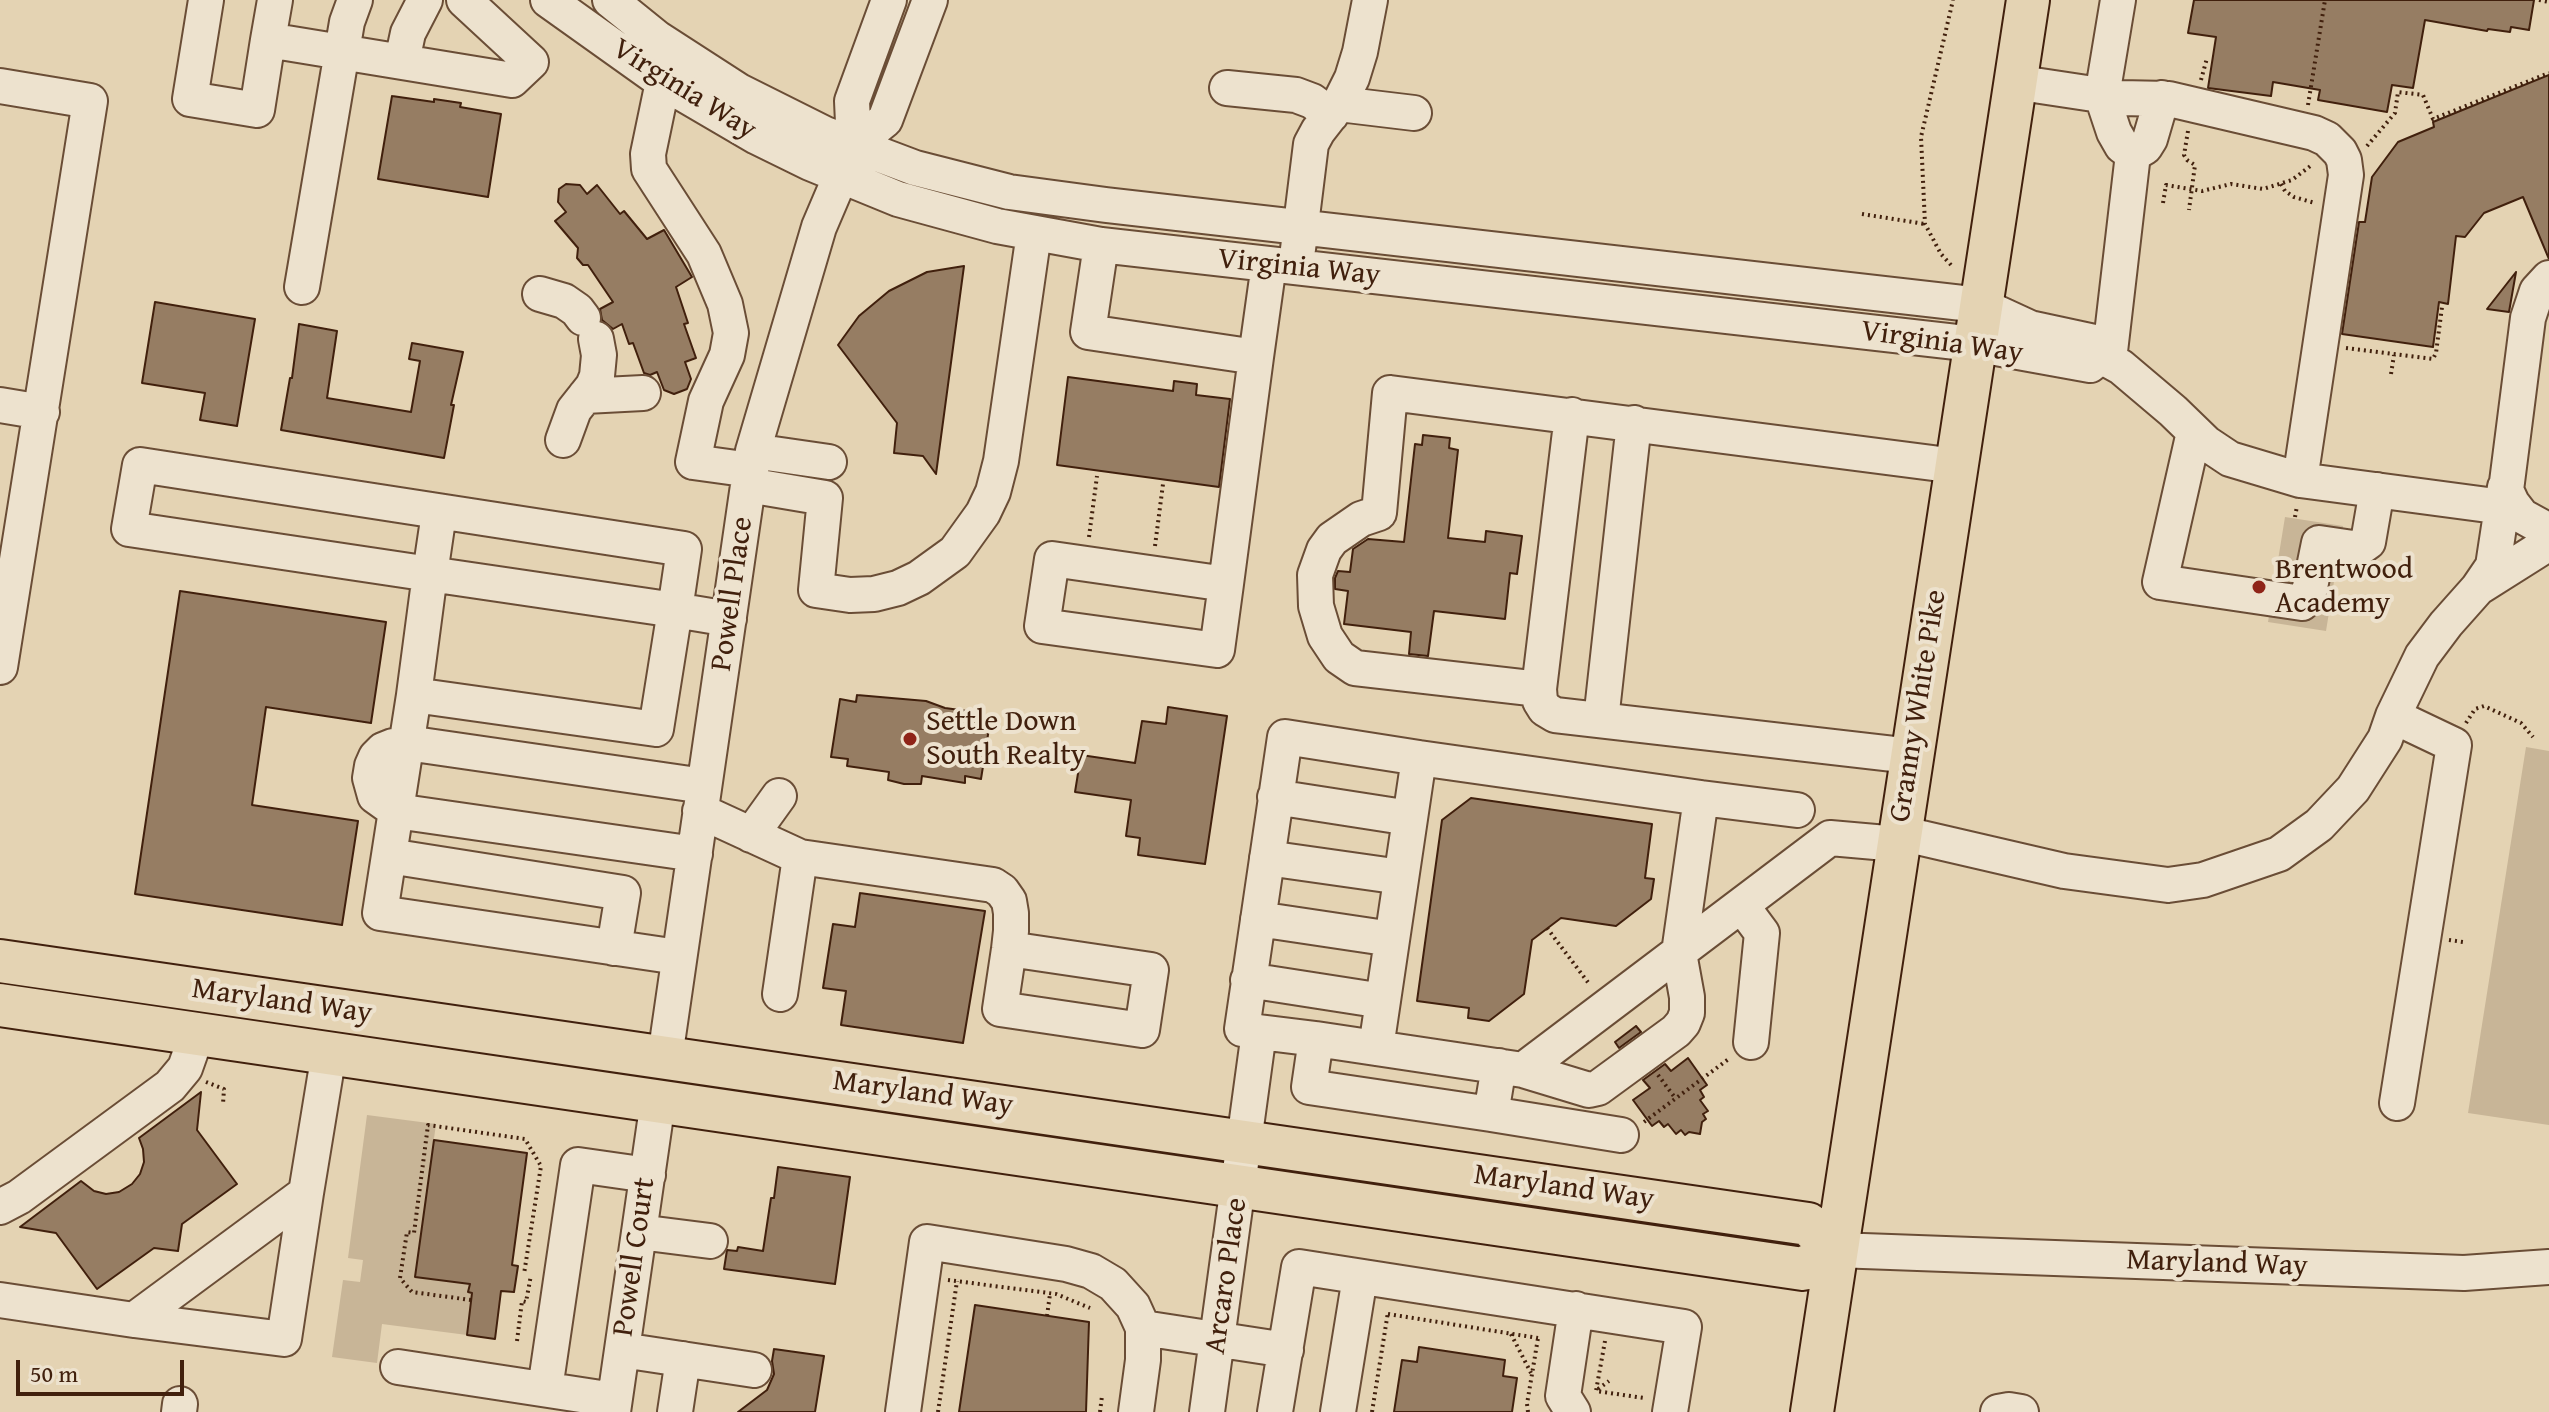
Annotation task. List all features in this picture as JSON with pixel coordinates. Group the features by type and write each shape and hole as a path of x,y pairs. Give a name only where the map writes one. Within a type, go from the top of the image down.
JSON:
{"main road":[{"name":"Granny White Pike","path":"1812,1412 2028,0"},
{"name":"Maryland Way","path":"0,961 1808,1224 1836,1250 1803,1269 0,1005"},
{"path":"658,1101 665,1057"}],"street":[{"path":"206,0 190,99 257,110 275,0"},
{"path":"302,287 347,22 355,0"},
{"path":"402,61 408,33 425,0"},
{"path":"268,40 512,80 531,62 464,0"},
{"name":"Virginia Way","path":"548,0 663,82 757,137 898,199 997,226 1101,245 1283,266 1977,324"},
{"name":"Virginia Way","path":"610,0 657,38 739,91 825,134 915,168 1009,192 1300,228 1977,324 2090,365 2105,358"},
{"path":"854,145 852,101 889,0"},
{"path":"854,145 885,120 930,0"},
{"path":"1226,584 1052,559 1042,626 1217,650 1226,584 1256,357 1283,266 1300,228 1311,144 1335,110 1352,78 1370,0"},
{"path":"2118,0 2102,96 2114,132 2122,146 2133,154"},
{"path":"663,82 647,162 654,178 704,254 718,284 729,321 730,345 706,401 693,462 751,469 829,462"},
{"path":"2014,82 2102,96 2162,98 2304,131 2354,151 2340,210 2300,480"},
{"path":"0,86 90,101 0,667"},
{"path":"1227,88 1296,95 1335,110 1414,113"},
{"path":"2133,154 2145,147 2150,139 2162,98"},
{"name":"Powell Place","path":"665,1057 751,469 819,227 854,145"},
{"path":"2133,154 2105,358 2152,393 2206,443 2230,459 2300,480 2377,490 2504,493 2506,490 2517,510 2532,523 2549,531"},
{"path":"751,469 825,498 816,590 850,595 874,594 898,588 919,578 955,552 983,513 993,492 1001,461 1034,233"},
{"path":"1101,245 1088,332 1256,357"},
{"path":"1491,1114 1511,1068 1679,953 1830,838 1899,839 2064,871 2168,885 2203,880 2279,854 2319,825 2353,789 2385,739 2393,716 2432,641 2493,566 2528,318 2537,291 2549,278"},
{"path":"540,294 564,301 577,310 590,328 599,365 593,386 574,410 563,440"},
{"path":"585,396 643,393"},
{"path":"1539,689 1355,668 1339,657 1325,636 1314,592 1319,562 1332,539 1361,519 1379,513 1390,393 1956,466"},
{"path":"0,405 42,412"},
{"path":"1572,415 1539,689 1540,701 1545,709 1555,715 1911,756"},
{"path":"1601,720 1634,423"},
{"path":"2194,432 2160,582 2302,603 2308,597 2319,543 2353,548 2368,542 2377,490"},
{"path":"414,695 656,729 675,610 684,549 140,465 129,529 675,610 729,619"},
{"path":"439,513 380,913 678,957"},
{"path":"2478,588 2549,543"},
{"path":"2393,716 2454,745 2397,1103"},
{"path":"1701,798 1679,953 1687,1013 1676,1031 1598,1088 1578,1088 1511,1068 1242,1029 1285,737 1797,810"},
{"path":"407,743 702,799 751,835 800,857 993,885 1009,901 1009,949"},
{"path":"1376,1048 1419,758"},
{"path":"751,835 779,796"},
{"path":"1275,797 1410,818"},
{"path":"396,811 695,854"},
{"path":"389,856 623,893 614,948"},
{"path":"780,994 800,857"},
{"path":"1267,858 1401,877"},
{"path":"1742,906 1762,933 1751,1042"},
{"path":"1258,919 1392,939"},
{"path":"1248,980 1383,1001"},
{"name":"Arcaro Place","path":"1207,1412 1259,1032"},
{"path":"0,1207 19,1197 170,1086 185,1068 197,1034"},
{"path":"1316,1039 1309,1087 1621,1135"},
{"path":"0,1300 284,1339 329,1053"},
{"name":"Powell Court","path":"614,1406 658,1101"},
{"path":"545,1389 578,1165 648,1175"},
{"path":"134,1320 306,1193"},
{"path":"639,1232 710,1241"},
{"path":"903,1412 927,1242 1066,1264 1091,1271 1113,1284 1133,1306 1143,1328 1143,1360 1136,1412"},
{"name":"Maryland Way","path":"1836,1250 2464,1273 2549,1267"},
{"path":"1275,1412 1299,1267 1380,1291 1560,1306 1684,1327 1670,1407"},
{"path":"1338,1412 1380,1291"},
{"path":"1560,1306 1563,1396 1573,1412"},
{"path":"1143,1328 1286,1350"},
{"path":"622,1350 754,1370"},
{"path":"675,1412 683,1359"},
{"path":"398,1367 545,1389 614,1406"},
{"path":"1998,1412 2021,1412"}],"path":[{"path":"1951,265 1941,254 1925,224 1921,137 1953,0"},
{"path":"2304,131 2325,0"},
{"path":"2539,0 2549,2"},
{"path":"2163,203 2166,185 2202,191 2231,184 2256,189 2292,180 2312,164 2354,151 2395,113 2398,92 2423,95 2433,119 2549,73"},
{"path":"2281,184 2294,197 2340,210"},
{"path":"1862,214 1925,224"},
{"path":"2320,344 2433,359 2442,307"},
{"path":"2391,374 2394,355"},
{"path":"1085,564 1097,476"},
{"path":"1151,573 1163,484"},
{"path":"2447,741 2475,709 2484,706 2521,723 2533,737"},
{"path":"1621,1135 1629,1134 1751,1042"},
{"path":"471,1300 412,1292 400,1278 407,1232 414,1233 428,1125 525,1139 541,1166 524,1274"},
{"path":"517,1341 522,1301 526,1302 531,1275"},
{"path":"923,1276 1066,1297 1090,1308"},
{"path":"938,1412 957,1281"},
{"path":"1372,1412 1380,1291 1511,1334 1538,1338"},
{"path":"1047,1316 1050,1294"},
{"path":"1528,1412 1538,1338 1560,1306"},
{"path":"1609,1315 1596,1391 1670,1407"},
{"path":"1511,1334 1532,1375"},
{"path":"1100,1412 1102,1396"}],"shaded area":[{"path":"2285,517 2343,526 2326,631 2268,622"},
{"path":"2526,747 2549,751 2549,1125 2468,1113"},
{"path":"367,1115 436,1124 415,1277 470,1284 469,1292 472,1293 467,1335 382,1324 377,1363 332,1357 343,1280 360,1282 363,1260 348,1258"}],"building":[{"path":"2194,0 2534,0 2529,30 2511,27 2510,32 2487,31 2425,20 2413,88 2392,85 2387,112 2318,100 2320,90 2273,82 2271,96 2208,88 2216,37 2188,33"},
{"path":"2549,75 2549,259 2523,197 2484,213 2465,237 2456,236 2448,304 2439,302 2433,347 2342,334 2359,222 2365,222 2372,177 2398,142 2434,127 2433,122"},
{"path":"392,96 461,103 460,107 501,114 488,197 378,179"},
{"path":"566,184 580,185 587,194 597,185 620,214 624,211 647,239 664,230 692,277 676,287 696,358 685,362 691,379 687,389 674,394 664,390 657,372 650,375 644,373 622,324 613,329 602,320 600,309 613,302 588,265 583,265 577,258 578,248 555,221 566,212 558,202 559,189"},
{"path":"964,266 936,474 923,456 894,453 897,423 838,345 859,316 889,291 927,272"},
{"path":"2516,272 2509,312 2487,309"},
{"path":"155,302 255,319 237,426 200,420 205,393 142,383"},
{"path":"299,324 337,331 327,398 411,412 420,361 409,359 412,343 463,352 451,405 454,405 444,458 281,430"},
{"path":"1068,377 1173,391 1174,381 1197,384 1196,395 1230,399 1219,487 1057,465"},
{"path":"1423,435 1450,438 1449,448 1458,450 1448,538 1485,542 1486,531 1522,536 1517,574 1510,573 1505,619 1434,611 1428,656 1409,654 1411,632 1344,624 1348,591 1335,589 1338,571 1350,572 1353,549 1368,539 1404,542 1415,444 1422,445"},
{"path":"180,591 386,622 371,723 266,707 252,805 358,821 342,925 135,894"},
{"name":"Settle Down South Realty","path":"857,695 926,701 945,708 975,712 974,719 990,722 981,779 965,776 965,783 922,776 921,784 904,784 888,780 889,772 847,766 848,759 831,757 840,699 856,702"},
{"path":"1168,707 1227,716 1205,864 1138,855 1140,838 1126,836 1131,800 1075,792 1081,755 1135,763 1142,721 1166,724"},
{"path":"1471,798 1652,824 1645,878 1654,879 1651,899 1616,926 1561,918 1532,940 1524,994 1489,1021 1468,1018 1469,1008 1417,1001 1442,820"},
{"path":"860,893 985,911 963,1043 841,1025 846,991 823,988 833,924 855,927"},
{"path":"1636,1026 1641,1032 1619,1048 1615,1042"},
{"path":"1688,1058 1707,1085 1700,1090 1704,1097 1700,1100 1708,1111 1703,1114 1706,1119 1702,1122 1700,1134 1689,1132 1685,1135 1681,1130 1676,1134 1668,1124 1664,1127 1659,1121 1652,1126 1633,1100 1650,1088 1643,1080 1665,1064 1671,1071"},
{"path":"201,1092 197,1130 237,1184 182,1224 178,1251 154,1248 97,1289 56,1233 20,1227 81,1181 94,1191 106,1194 119,1192 132,1184 144,1162 139,1138"},
{"path":"434,1140 527,1153 512,1265 518,1266 514,1292 501,1291 495,1339 467,1335 472,1293 468,1292 470,1284 415,1277"},
{"path":"778,1167 850,1177 835,1284 724,1269 727,1250 737,1251 738,1247 763,1251"},
{"path":"975,1305 1089,1322 1086,1412 959,1412"},
{"path":"1419,1347 1505,1360 1503,1376 1517,1378 1512,1412 1394,1412 1402,1360 1417,1362"},
{"path":"774,1349 824,1356 815,1412 738,1412 767,1390 774,1374"}],"place":[{"name":"Brentwood Academy","path":"2259,587"},
{"name":"Settle Down South Realty","path":"910,739"}]}
